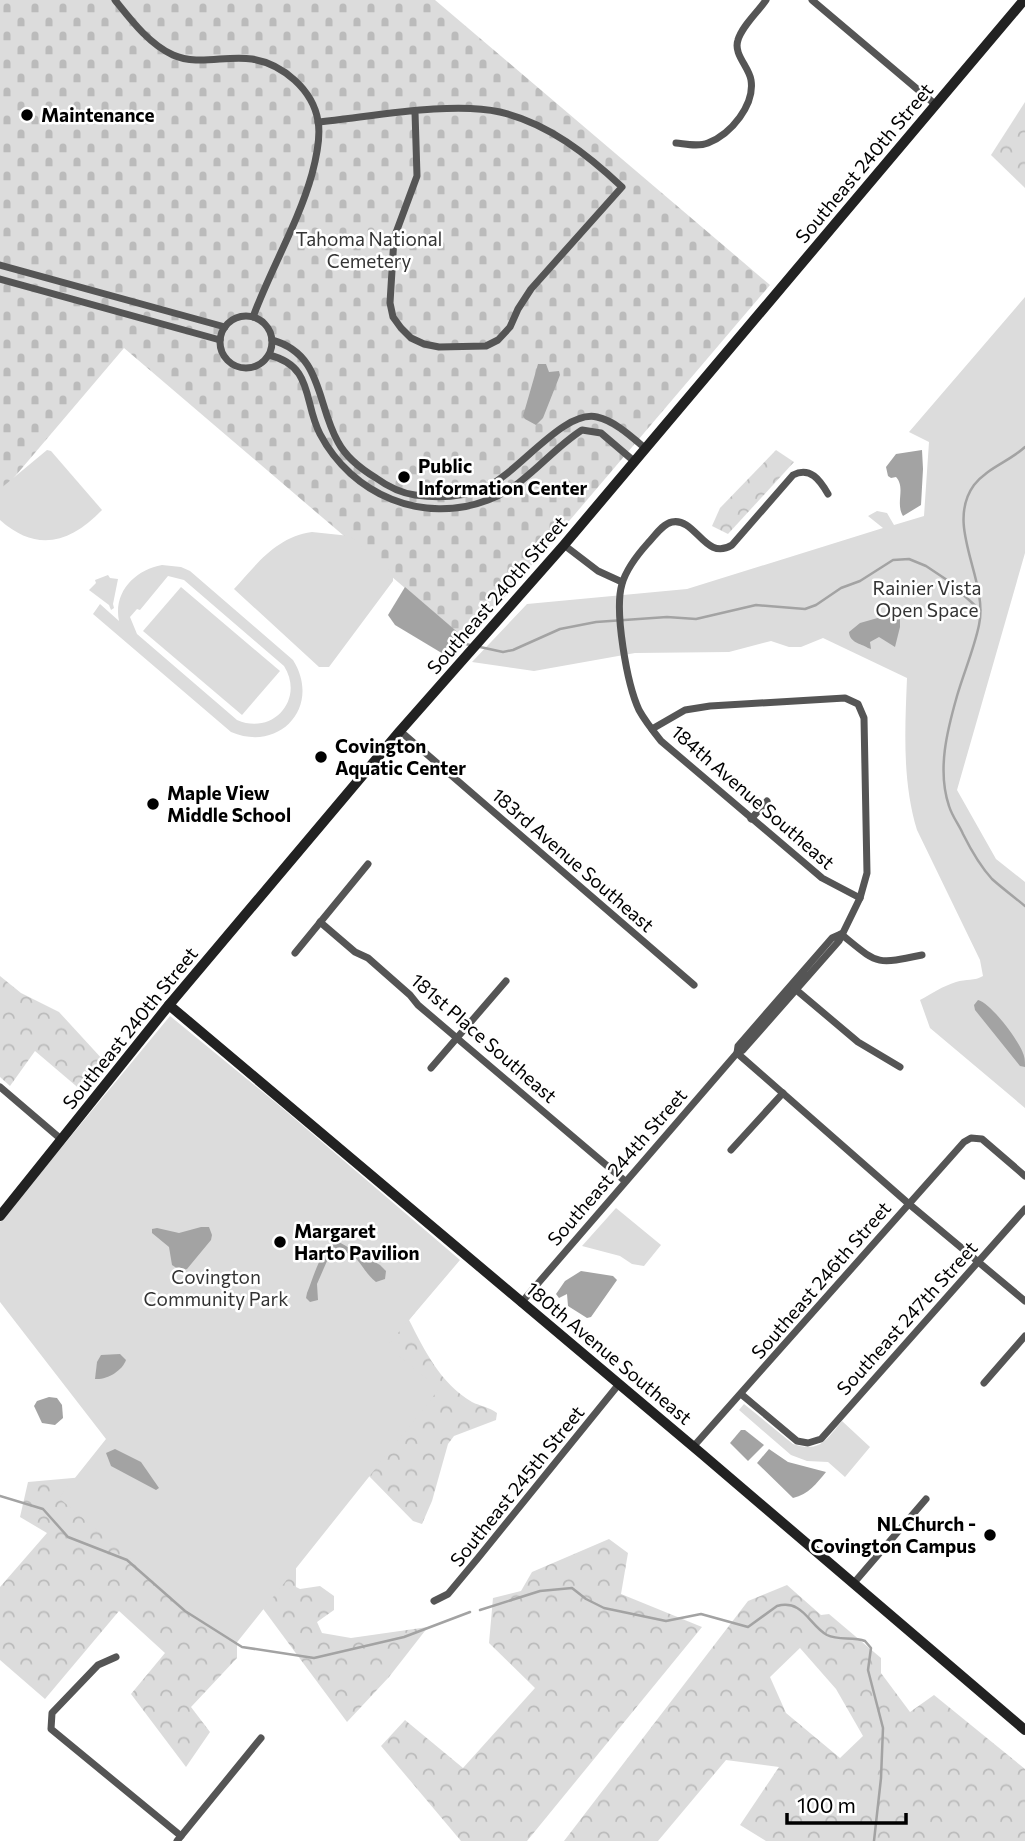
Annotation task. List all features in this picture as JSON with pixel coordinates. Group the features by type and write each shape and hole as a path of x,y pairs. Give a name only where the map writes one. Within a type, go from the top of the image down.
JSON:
{"main road":[{"name":"Southeast 240th Street","path":"0,1216 169,1005 400,731 635,462 1024,0"},
{"name":"180th Avenue Southeast","path":"169,1005 1025,1730"}],"street":[{"path":"115,0 150,40 174,55 202,60 252,59 271,64 291,76 312,103 318,122 313,172 299,216 271,272 253,317"},
{"path":"676,143 707,144 726,132 738,119 752,93 751,78 737,51 737,40 766,0"},
{"path":"812,0 936,105"},
{"path":"318,122 415,112 472,108 501,112 528,121 590,156 622,187 531,289 510,327 499,340 486,346 439,347 424,344 411,338 393,317 390,303 394,238 417,176 415,112"},
{"path":"0,265 225,327"},
{"path":"0,279 220,340"},
{"path":"240,317 253,317 266,326 272,340 269,355 252,368 238,367 227,360 220,347 220,340 225,327 240,317"},
{"path":"272,340 284,343 306,361 315,376 330,425 339,444 351,459 382,482 412,495 438,497 483,489 533,453 557,429 584,416 598,417 623,431 646,449"},
{"path":"269,355 284,359 301,376 319,432 346,471 386,499 410,506 441,510 487,501 508,491 582,430 601,433 635,462"},
{"path":"613,442 623,431"},
{"path":"533,453 543,462"},
{"path":"564,545 598,571 622,582 643,549 663,527 673,522 682,524 711,546 723,549 732,545 793,475 802,470 809,471 821,482 828,494"},
{"name":"184th Avenue Southeast","path":"622,582 620,622 632,690 640,712 652,729 669,750 822,878 860,898"},
{"name":"Southeast 244th Street","path":"521,1303 737,1053 738,1046 793,987 832,938 841,934 860,898 867,873 864,718 858,704 845,698 710,706 685,710 652,729"},
{"name":"183rd Avenue Southeast","path":"400,731 694,985"},
{"path":"751,819 767,801"},
{"path":"295,953 368,864"},
{"name":"181st Place Southeast","path":"320,922 355,952 368,958 418,1005 625,1181"},
{"path":"841,934 875,960 887,962 922,955"},
{"path":"431,1068 506,981"},
{"path":"793,987 858,1042 900,1067"},
{"path":"737,1053 909,1204 1025,1301"},
{"path":"0,1087 62,1140"},
{"path":"731,1150 783,1093"},
{"name":"Southeast 246th Street","path":"693,1447 964,1142 975,1138 982,1139 1025,1176"},
{"name":"Southeast 247th Street","path":"741,1394 797,1441 808,1443 821,1439 1025,1209"},
{"path":"984,1382 1025,1336"},
{"name":"Southeast 245th Street","path":"434,1601 447,1594 478,1559 619,1384"},
{"path":"853,1584 926,1499"},
{"path":"116,1657 98,1665 52,1713 51,1728 179,1839 261,1738"}],"green space":[{"name":"Tahoma National Cemetery","path":"0,0 435,0 770,285 467,641 124,348 0,494"},
{"path":"1025,102 1025,188 991,155"},
{"name":"Rainier Vista Open Space","path":"1025,297 1025,553 957,790 996,859 1025,882 1025,1108 930,1028 920,1000 951,984 983,976 980,960 917,830 912,811 906,755 907,678 823,638 801,647 789,647 771,641 729,652 635,653 534,671 472,662 527,604 687,589 883,528 868,516 877,511 887,513 894,525 924,516 929,442 909,432"},
{"path":"47,450 51,451 102,510 78,530 53,540 40,540 27,537 0,520 0,489"},
{"path":"776,450 794,462 728,534 712,526 720,508"},
{"path":"312,532 350,536 393,573 393,581 329,667 319,667 234,589 268,553 288,540"},
{"path":"162,565 190,571 293,660 301,677 302,694 299,709 280,731 249,737 231,732 93,614 100,604 119,621 119,601 123,592 135,577","holes":["168,576 184,580 284,666 291,691 288,702 273,719 250,724 237,720 137,634 130,617 137,609 140,610"]},
{"path":"108,575 118,579 114,608 111,610 109,605 89,590 96,583 95,580"},
{"path":"181,587 280,671 242,715 143,631"},
{"path":"0,976 21,993 59,1012 104,1061 82,1091 35,1051 10,1086 0,1077"},
{"name":"Covington Community Park","path":"170,1016 460,1260 387,1346 439,1389 234,1646 59,1498 106,1439 0,1302 0,1222"},
{"path":"616,1208 661,1245 644,1266 632,1264 620,1256 582,1246"},
{"path":"420,1306 409,1320 434,1366 461,1394 497,1413 496,1420 454,1436 448,1444 432,1501 422,1524 413,1521 369,1476 296,1566 296,1587 300,1589 320,1586 334,1596 334,1610 317,1622 322,1633 351,1638 428,1627 389,1677 347,1722 136,1438"},
{"path":"744,1404 793,1444 816,1446 827,1439 842,1421 870,1447 845,1477 828,1462 807,1461 791,1455 739,1410"},
{"path":"84,1477 237,1642 237,1658 191,1707 210,1732 186,1767 131,1694 165,1653 119,1611 45,1699 0,1660 0,1587 47,1533 20,1517 28,1482"},
{"path":"609,1539 628,1553 621,1594 702,1627 527,1841 461,1841 381,1746 405,1720 463,1768 535,1688 489,1643 493,1598 521,1591 532,1572"},
{"path":"787,1585 821,1615 829,1614 881,1658 881,1673 910,1712 934,1695 1025,1769 1025,1841 766,1841 740,1825 779,1767 726,1760 658,1841 564,1841 748,1601","holes":["800,1648 836,1689 863,1736 840,1758 786,1713 770,1677"]}],"shaded area":[{"path":"538,364 546,364 549,372 559,371 560,375 543,418 536,425 523,416"},
{"path":"922,450 921,505 903,516 899,481 896,477 888,476 886,467 896,454"},
{"path":"405,587 462,636 445,655 395,625 388,615"},
{"path":"895,613 900,616 900,627 895,647 879,637 870,642 871,649 851,638 849,632 860,623"},
{"path":"978,1000 990,1008 1012,1033 1022,1050 1025,1067 1020,1066 975,1010 974,1005"},
{"path":"209,1227 211,1240 187,1269 181,1271 172,1265 169,1247 152,1233 152,1229 157,1228 179,1233"},
{"path":"337,1241 380,1265 386,1271 385,1279 376,1282 354,1256 342,1252 334,1253 327,1261 317,1284 318,1300 310,1302 306,1298 307,1293 318,1264 326,1251"},
{"path":"581,1271 613,1276 617,1280 591,1317 587,1318 568,1306 567,1294 559,1298 556,1294 565,1281"},
{"path":"120,1354 126,1360 118,1371 95,1379 97,1362 101,1355"},
{"path":"49,1397 57,1398 62,1405 63,1418 55,1425 42,1423 34,1406 37,1401"},
{"path":"741,1430 745,1430 764,1445 748,1461 730,1443"},
{"path":"115,1449 141,1462 159,1488 156,1490 111,1466 106,1453"},
{"path":"769,1449 788,1462 826,1472 808,1491 793,1498 757,1463"}],"waterway":[{"path":"1025,447 979,479 966,501 965,535 978,590 979,625 950,723 944,765 945,792 949,806 973,852 992,879 1025,906"},
{"path":"480,647 503,652 513,650 560,629 596,622 667,617 696,619 756,605 805,609 841,588 860,581 893,560 909,559 926,566 947,580 980,610"},
{"path":"458,642 470,645"},
{"path":"0,1496 43,1509 68,1537 127,1560 185,1611 242,1647 314,1658 404,1637 470,1612"},
{"path":"480,1610 540,1591 572,1588 604,1608 666,1621 701,1614 748,1627 777,1606 786,1605 800,1609 827,1635 865,1641 871,1648 868,1670 883,1728 874,1841"}],"place":[{"name":"Maintenance","path":"27,115"},
{"name":"Public Information Center","path":"404,477"},
{"name":"Covington Aquatic Center","path":"321,757"},
{"name":"Maple View Middle School","path":"153,804"},
{"name":"Margaret Harto Pavilion","path":"280,1242"},
{"name":"NLChurch - Covington Campus","path":"990,1535"}]}
